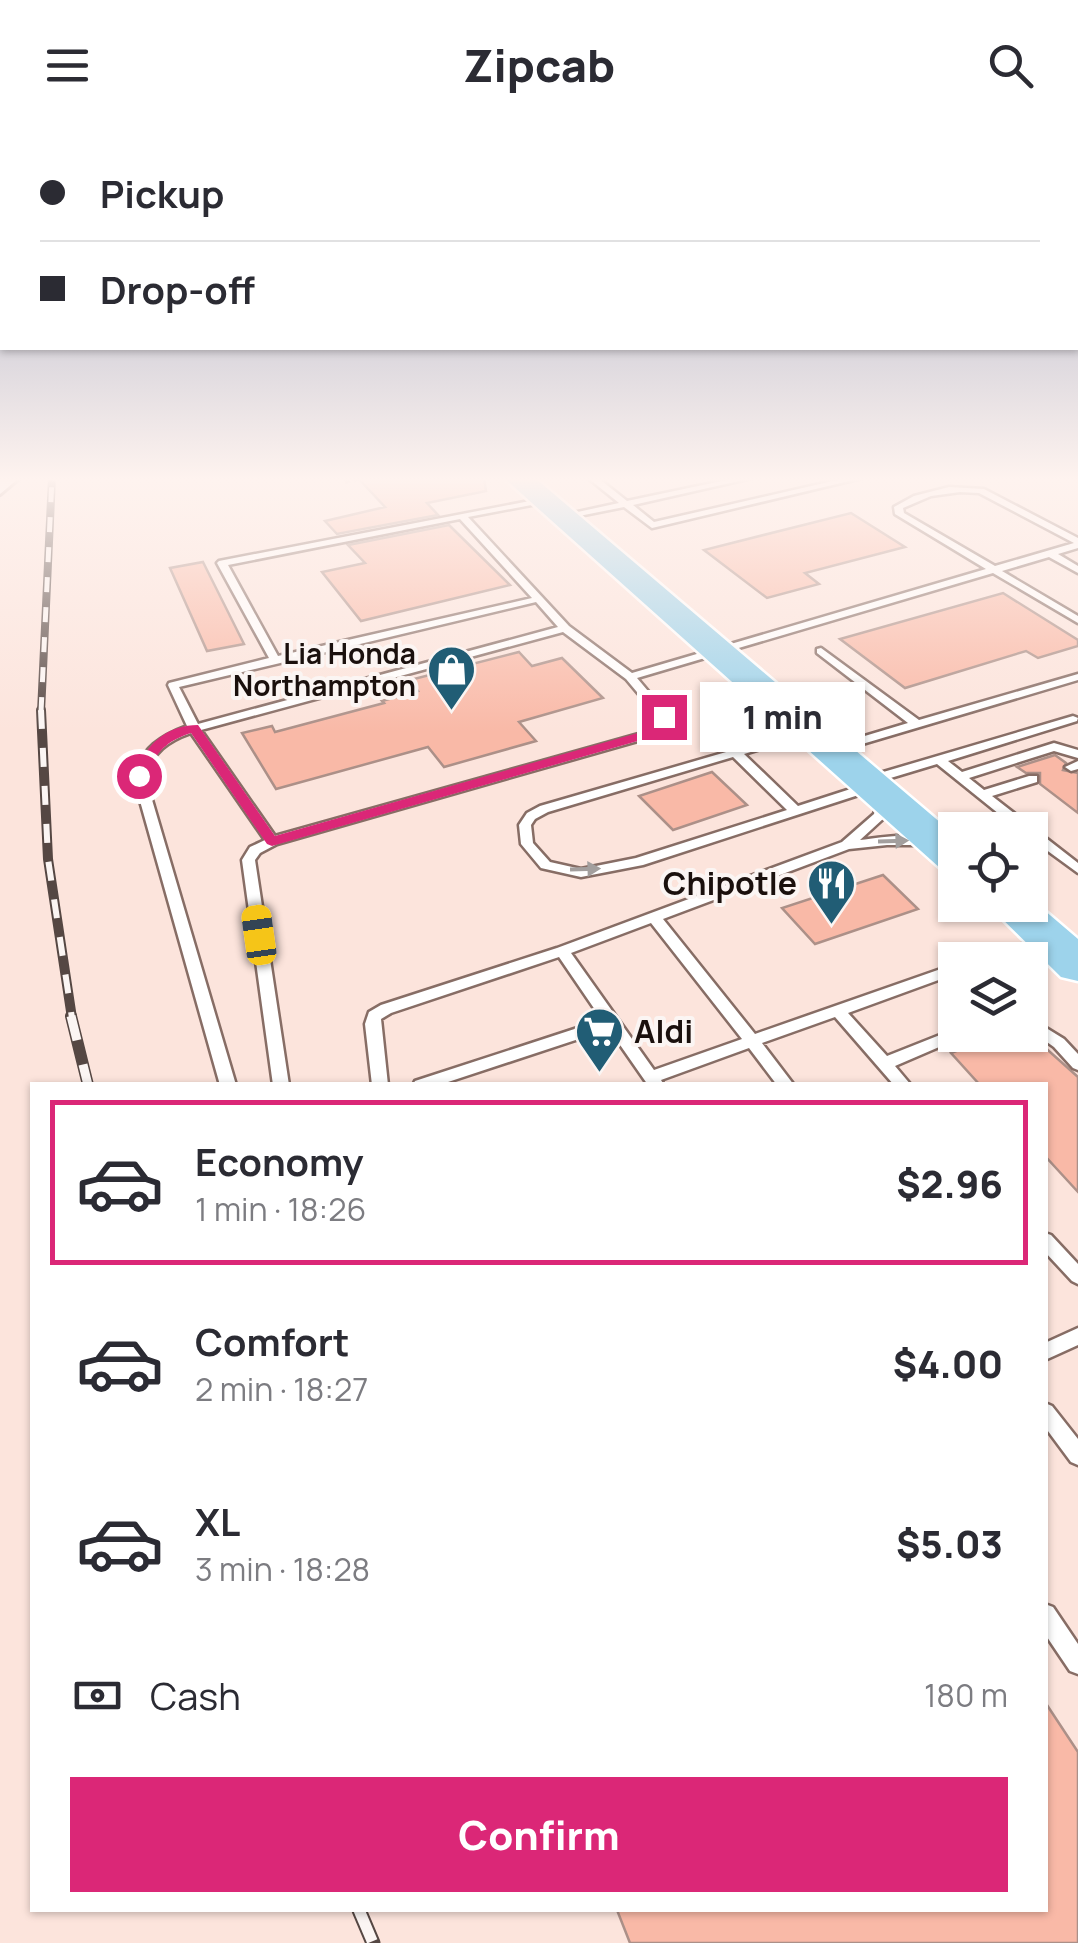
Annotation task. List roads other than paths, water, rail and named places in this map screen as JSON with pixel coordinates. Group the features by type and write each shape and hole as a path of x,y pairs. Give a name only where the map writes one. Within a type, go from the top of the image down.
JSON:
{"main road":[{"path":"614,563 938,842"},
{"path":"1033,922 1069,948"}],"lane":[{"path":"229,563 222,564 274,660"},
{"path":"282,1082 248,860 255,850 272,841 658,732 664,717 630,676 565,628 505,563"},
{"path":"983,563 1078,620"},
{"path":"630,676 1016,563"},
{"path":"272,841 194,728 173,684 538,599"},
{"path":"227,1082 139,776 150,751 168,737 194,728 565,628"},
{"path":"821,651 917,724"},
{"path":"1074,719 939,760 875,788 794,809 638,862 581,873 546,865 527,844 525,826 531,816 736,752 917,724 1078,677"},
{"path":"960,777 1054,747 1078,754"},
{"path":"736,752 794,809"},
{"path":"939,760 1004,812"},
{"path":"982,794 1033,779"},
{"path":"847,845 880,815 875,788"},
{"path":"380,1082 374,1016 386,1008 562,952 847,845 887,841 938,849"},
{"path":"1048,846 1078,869"},
{"path":"654,917 784,1082"},
{"path":"562,952 653,1081 938,975"},
{"path":"838,1010 901,1082"},
{"path":"430,1082 612,1022"},
{"path":"1048,1035 1078,1064"},
{"path":"884,1064 938,1041"},
{"path":"1048,1242 1071,1257 1078,1276"},
{"path":"1048,1351 1078,1336"},
{"path":"1048,1416 1078,1455"},
{"path":"1048,1619 1078,1664"}],"railway":[{"path":"41,711 48,563"},
{"path":"41,711 48,859 72,1018"},
{"path":"71,1016 87,1082"},
{"path":"360,1912 373,1943"}],"place":[{"name":"Lia Honda Northampton","path":"451,712"},
{"name":"Chipotle","path":"832,926"},
{"name":"Aldi","path":"599,1074"}]}
